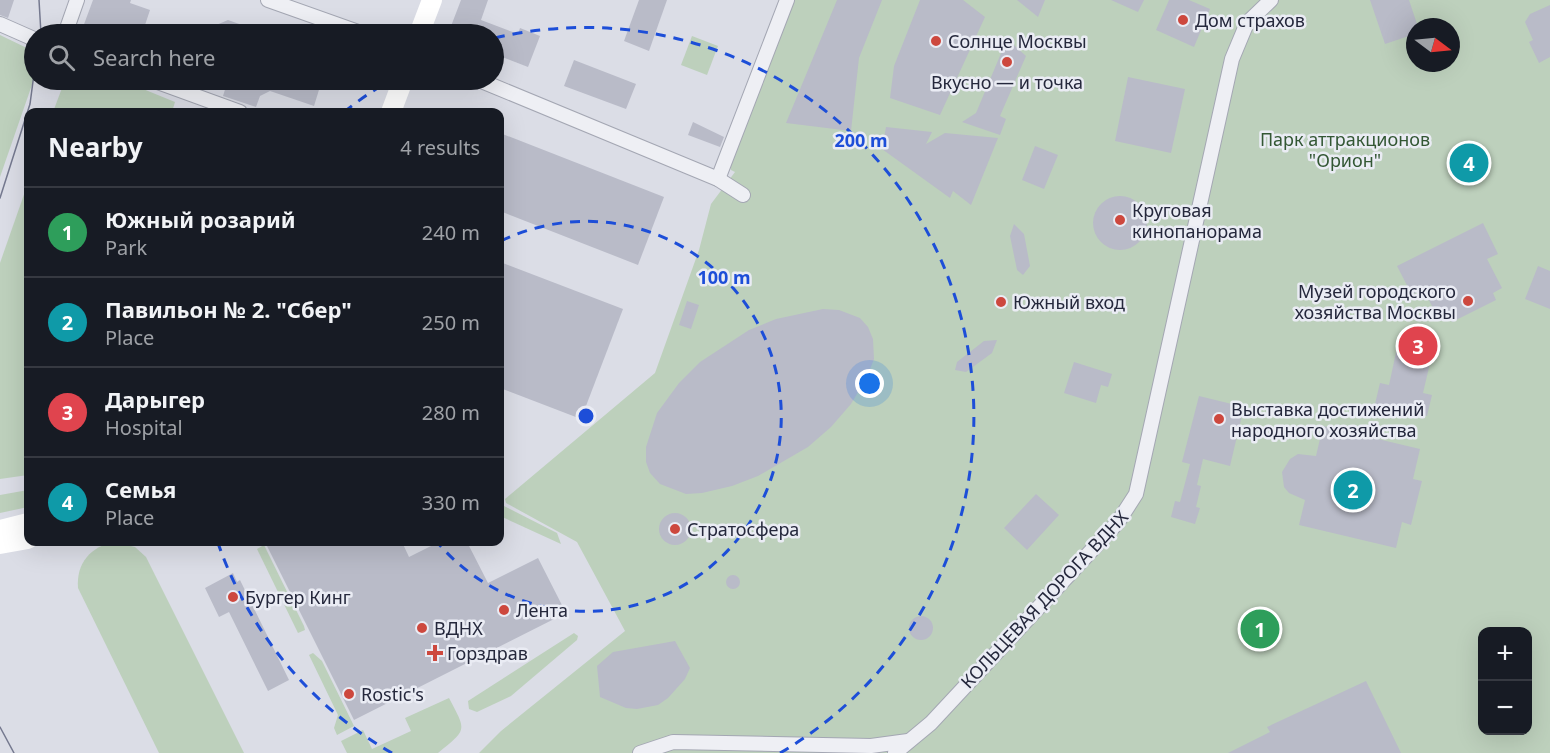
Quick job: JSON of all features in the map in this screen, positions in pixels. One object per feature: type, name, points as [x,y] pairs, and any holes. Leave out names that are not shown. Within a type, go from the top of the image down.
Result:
[{"type":"street","points":[[68,24],[76,0]]},
{"type":"street","points":[[268,0],[336,24]]},
{"type":"street","points":[[423,24],[432,0]]},
{"type":"street","points":[[718,179],[787,0]]},
{"type":"street","name":"КОЛЬЦЕВАЯ ДОРОГА ВДНХ","points":[[895,753],[916,737],[1118,522],[1136,494],[1232,59],[1247,23],[1271,0]]},
{"type":"street","points":[[0,24],[24,35]]},
{"type":"street","points":[[180,90],[229,108]]},
{"type":"street","points":[[392,108],[399,90]]},
{"type":"street","points":[[503,90],[718,179],[743,195]]},
{"type":"street","points":[[0,530],[24,524]]},
{"type":"street","points":[[0,544],[24,540]]},
{"type":"street","points":[[640,753],[674,742],[883,746],[916,737]]},
{"type":"street","points":[[775,745],[788,750],[830,753]]},
{"type":"green space","name":"Выставка достижений народного хозяйства","points":[[794,0],[1550,0],[1550,753],[479,753],[501,731],[625,631],[577,542],[506,503],[505,499],[655,373],[699,250],[711,204],[735,172],[731,170],[729,164]]},
{"type":"green space","points":[[0,35],[24,47],[24,90],[30,90],[0,177]]},
{"type":"green space","points":[[692,36],[718,46],[707,75],[681,65]]},
{"type":"green space","points":[[61,90],[146,90],[175,102],[173,108],[54,108]]},
{"type":"green space","points":[[24,194],[24,476],[0,479],[0,263]]},
{"type":"green space","points":[[24,491],[24,508],[0,513],[0,495]]},
{"type":"green space","points":[[504,506],[557,533],[561,544],[504,518]]},
{"type":"green space","points":[[131,546],[146,557],[244,753],[159,753],[78,588],[82,564],[99,547]]},
{"type":"green space","points":[[264,546],[305,630],[298,633],[257,549]]},
{"type":"green space","points":[[574,633],[578,636],[577,640],[511,696],[477,712],[469,709],[468,701]]},
{"type":"green space","points":[[313,653],[322,661],[354,726],[337,735],[334,728],[338,715],[309,655]]},
{"type":"green space","points":[[449,698],[459,718],[461,729],[459,734],[438,753],[347,753],[341,741],[363,730],[372,749],[411,731],[405,718]]},
{"type":"building","points":[[0,0],[14,0],[8,18],[0,15]]},
{"type":"building","points":[[93,0],[131,0],[130,3],[150,10],[145,24],[84,24]]},
{"type":"building","points":[[461,0],[488,0],[481,20],[492,24],[452,24]]},
{"type":"building","points":[[639,0],[667,0],[649,51],[624,41]]},
{"type":"building","points":[[837,0],[882,0],[859,58],[851,131],[786,123]]},
{"type":"building","points":[[920,0],[963,0],[985,17],[940,115],[890,98],[894,66]]},
{"type":"building","points":[[1017,0],[1045,0],[1038,17]]},
{"type":"building","points":[[1111,0],[1144,0],[1138,12]]},
{"type":"building","name":"Дом страхов","points":[[1169,0],[1189,0],[1210,9],[1194,47],[1156,30]]},
{"type":"building","points":[[1370,0],[1409,0],[1415,18],[1406,18],[1406,37],[1385,44]]},
{"type":"building","points":[[1550,5],[1550,57],[1539,63],[1529,42],[1533,40],[1525,22],[1530,14]]},
{"type":"building","points":[[228,20],[239,24],[219,24]]},
{"type":"building","points":[[520,28],[540,36],[528,67],[504,58],[504,29],[518,34]]},
{"type":"building","points":[[1007,39],[1026,56],[1000,116],[1006,119],[1000,135],[962,122],[976,113]]},
{"type":"building","points":[[574,60],[636,84],[626,109],[564,86]]},
{"type":"building","points":[[1128,77],[1185,89],[1171,153],[1115,141]]},
{"type":"building","points":[[225,90],[319,90],[314,106],[270,91],[260,96],[256,107],[223,96]]},
{"type":"building","points":[[693,122],[724,137],[720,147],[688,135]]},
{"type":"building","points":[[886,127],[932,132],[926,144],[945,133],[998,138],[971,205],[953,191],[950,198],[882,149]]},
{"type":"building","points":[[504,135],[664,197],[638,265],[504,213]]},
{"type":"building","points":[[1035,146],[1058,155],[1044,189],[1022,180]]},
{"type":"building","name":"Круговая кинопанорама","points":[[1115,196],[1125,196],[1135,200],[1143,208],[1147,223],[1143,238],[1135,246],[1125,250],[1115,250],[1105,246],[1097,238],[1093,228],[1093,218],[1097,208],[1105,200]]},
{"type":"building","points":[[1483,223],[1498,254],[1487,259],[1502,288],[1493,293],[1496,300],[1452,322],[1449,316],[1440,321],[1423,289],[1412,295],[1397,266]]},
{"type":"building","points":[[1014,224],[1024,234],[1030,266],[1023,275],[1017,270],[1010,236]]},
{"type":"building","points":[[504,264],[623,309],[581,419],[504,390]]},
{"type":"building","points":[[1538,266],[1550,271],[1550,309],[1525,299]]},
{"type":"building","points":[[687,301],[699,305],[691,329],[679,325]]},
{"type":"building","points":[[823,309],[839,310],[860,318],[868,327],[873,339],[874,359],[867,377],[851,404],[831,427],[808,447],[758,476],[732,486],[686,494],[660,484],[650,473],[646,462],[646,447],[657,413],[679,383],[700,362],[749,330],[776,319]]},
{"type":"building","points":[[1400,334],[1435,342],[1423,393],[1432,395],[1427,416],[1375,404],[1380,383],[1389,385]]},
{"type":"building","points":[[997,340],[992,353],[966,372],[955,370],[957,362],[984,341]]},
{"type":"building","points":[[1074,362],[1112,374],[1108,387],[1101,385],[1096,403],[1064,393]]},
{"type":"building","points":[[1199,396],[1244,407],[1230,466],[1203,459],[1197,485],[1201,486],[1196,507],[1200,508],[1195,524],[1171,517],[1175,501],[1180,502],[1190,464],[1182,462]]},
{"type":"building","points":[[1323,426],[1420,449],[1413,479],[1422,481],[1411,525],[1402,522],[1396,548],[1299,525],[1305,500],[1289,493],[1284,487],[1282,472],[1290,459],[1298,454],[1316,456]]},
{"type":"building","points":[[1036,494],[1059,515],[1027,550],[1004,528]]},
{"type":"building","name":"Стратосфера","points":[[675,513],[686,518],[691,529],[686,540],[675,545],[664,540],[659,529],[664,518]]},
{"type":"building","name":"ВДНХ","points":[[267,546],[404,546],[409,557],[431,546],[469,546],[488,583],[538,558],[566,613],[354,720]]},
{"type":"building","points":[[233,573],[237,582],[240,580],[289,680],[268,691],[229,612],[219,617],[205,588]]},
{"type":"building","points":[[730,575],[736,575],[740,582],[736,589],[730,589],[726,585],[726,579]]},
{"type":"building","points":[[921,616],[926,617],[932,623],[932,633],[926,639],[921,640],[916,639],[910,633],[909,628],[910,623],[916,617]]},
{"type":"building","points":[[675,641],[690,668],[685,679],[668,698],[658,705],[637,709],[626,708],[600,697],[597,666],[613,652]]},
{"type":"building","points":[[1366,681],[1401,753],[1228,753],[1270,732],[1267,727]]},
{"type":"tram line","points":[[39,0],[40,24]]},
{"type":"tram line","points":[[29,108],[32,90]]},
{"type":"tram line","points":[[0,198],[24,123]]},
{"type":"tram line","points":[[0,727],[14,753]]},
{"type":"place","name":"Дом страхов","points":[[1183,20]]},
{"type":"place","name":"Солнце Москвы","points":[[936,41]]},
{"type":"place","name":"Вкусно — и точка","points":[[1007,62]]},
{"type":"place","name":"Семья","points":[[1469,163]]},
{"type":"place","name":"Круговая кинопанорама","points":[[1120,220]]},
{"type":"place","name":"Музей городского хозяйства Москвы","points":[[1468,301]]},
{"type":"place","name":"Южный вход","points":[[1001,302]]},
{"type":"place","name":"Дарыгер","points":[[1418,346]]},
{"type":"place","name":"Выставка достижений народного хозяйства","points":[[1219,419]]},
{"type":"place","name":"Павильон № 2. \"Сбер\"","points":[[1353,490]]},
{"type":"place","name":"Стратосфера","points":[[675,529]]},
{"type":"place","name":"Бургер Кинг","points":[[233,597]]},
{"type":"place","name":"Лента","points":[[504,610]]},
{"type":"place","name":"ВДНХ","points":[[422,628]]},
{"type":"place","name":"Южный розарий","points":[[1260,629]]},
{"type":"place","name":"Горздрав","points":[[435,653]]},
{"type":"place","name":"Rostic's","points":[[349,694]]},
{"type":"park label","name":"Парк аттракционов \"Орион\"","points":[[1345,149]]}]
